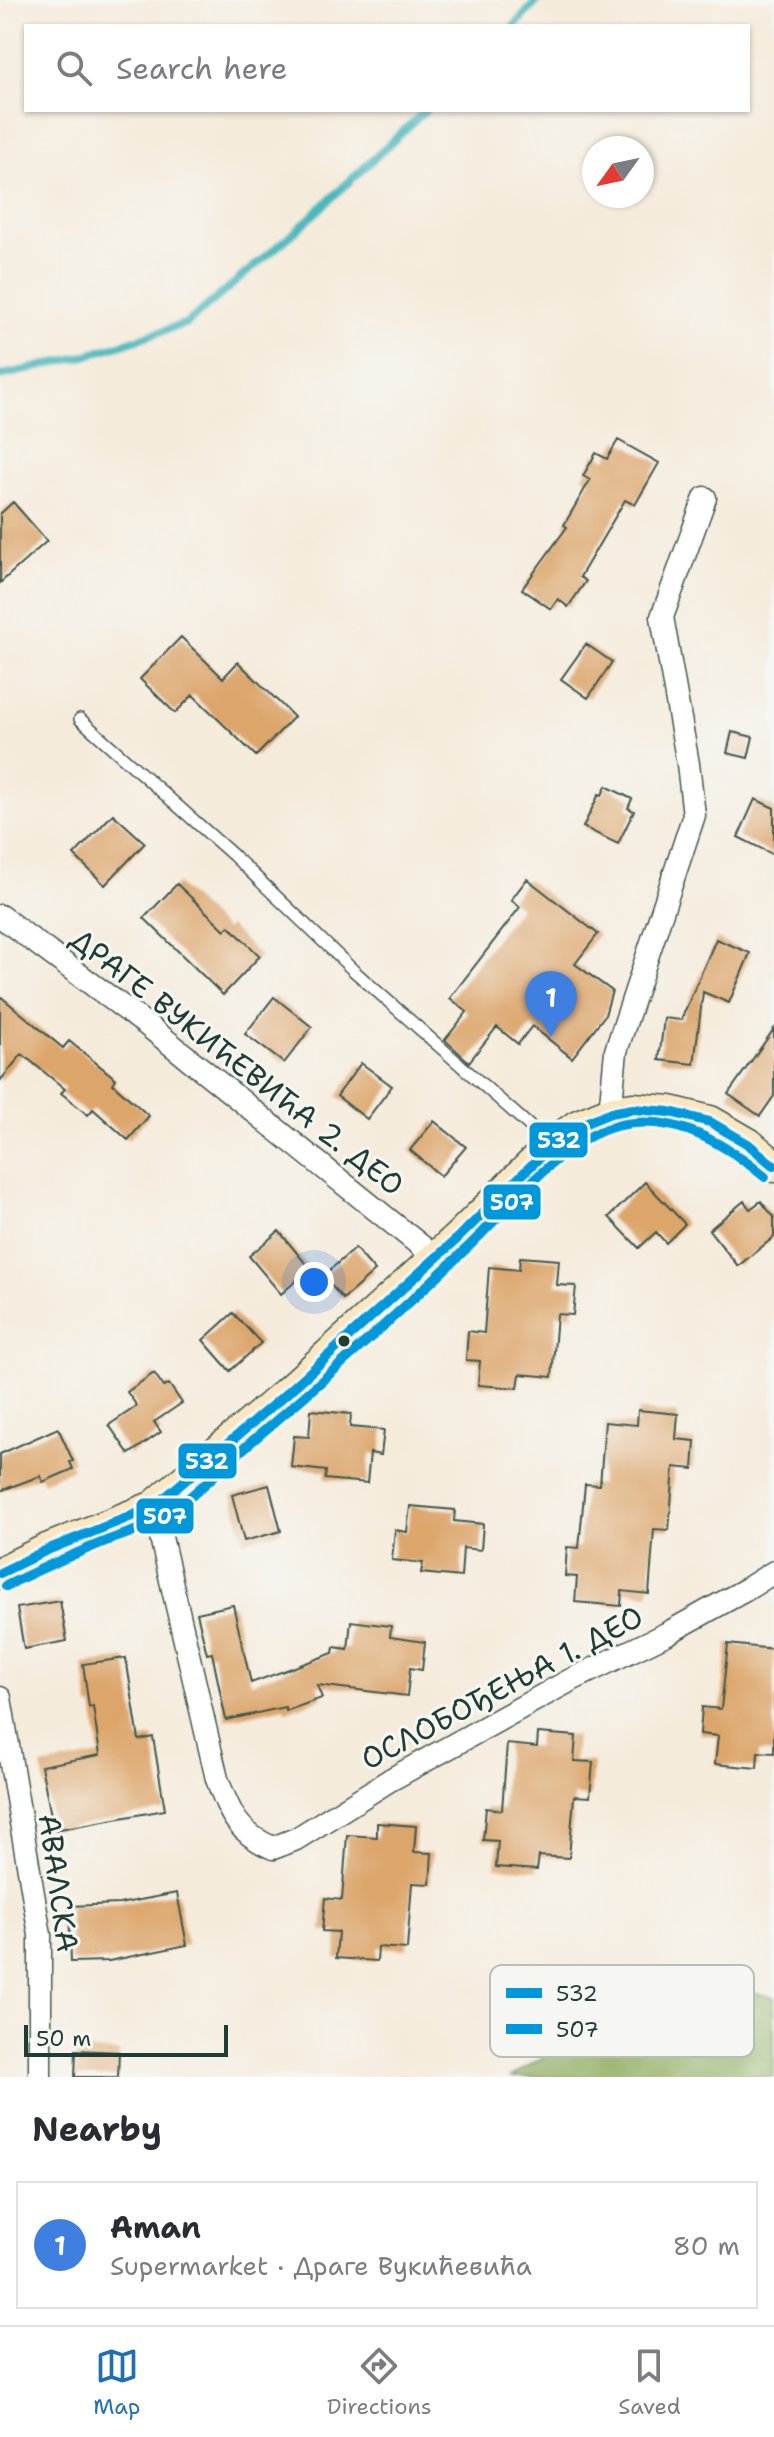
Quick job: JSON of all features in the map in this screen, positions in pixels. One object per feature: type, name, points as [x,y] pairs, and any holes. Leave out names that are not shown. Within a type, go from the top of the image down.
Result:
[{"type":"street","points":[[610,1113],[616,1051],[694,815],[662,617],[705,498]]},
{"type":"street","name":"ДРАГЕ ВУКИЋЕВИЋА 2. ДЕО","points":[[0,916],[147,1025],[436,1258]]},
{"type":"street","points":[[0,1573],[47,1550],[154,1507],[286,1394],[436,1258],[552,1145],[578,1126],[610,1113],[633,1109],[670,1112],[710,1122],[748,1144],[774,1166]]},
{"type":"street","name":"ОСЛОБОЂЕЊА 1. ДЕО","points":[[154,1507],[217,1779],[230,1813],[239,1826],[257,1841],[273,1848],[296,1839],[390,1780],[569,1681],[678,1627],[774,1572]]},
{"type":"street","name":"АВАЛСКА","points":[[0,1698],[40,1935],[40,2077]]},
{"type":"lane","points":[[80,719],[245,865],[354,971],[552,1145]]},
{"type":"green space","points":[[754,1992],[774,1997],[774,2077],[511,2077],[543,2057],[754,2057]]},
{"type":"building","points":[[618,440],[659,463],[635,505],[625,500],[580,577],[586,581],[568,607],[558,599],[551,609],[522,589],[567,527],[564,525],[590,480],[583,476],[596,453],[607,459]]},
{"type":"building","points":[[13,502],[47,541],[0,583],[0,514]]},
{"type":"building","points":[[181,637],[223,678],[238,662],[294,717],[256,756],[193,695],[175,713],[140,679]]},
{"type":"building","points":[[586,644],[612,662],[588,698],[561,679]]},
{"type":"building","points":[[732,732],[753,737],[748,758],[727,753]]},
{"type":"building","points":[[606,786],[632,799],[628,808],[634,811],[618,844],[583,827]]},
{"type":"building","points":[[755,799],[774,808],[774,855],[738,837]]},
{"type":"building","points":[[113,814],[145,843],[105,885],[74,855]]},
{"type":"building","points":[[527,879],[598,934],[575,964],[612,991],[605,1015],[572,1058],[532,1026],[518,1044],[497,1027],[469,1062],[445,1040],[467,1012],[450,998],[520,907],[511,900]]},
{"type":"building","points":[[177,884],[225,930],[229,926],[260,956],[223,995],[144,918]]},
{"type":"building","points":[[716,939],[750,953],[729,1003],[703,992],[694,1064],[659,1060],[664,1018],[681,1020]]},
{"type":"building","points":[[0,996],[63,1048],[69,1041],[116,1079],[113,1084],[149,1116],[128,1140],[93,1109],[88,1115],[61,1093],[65,1089],[22,1054],[0,1081]]},
{"type":"building","points":[[274,997],[312,1027],[284,1063],[245,1034]]},
{"type":"building","points":[[774,1029],[774,1096],[760,1116],[728,1094]]},
{"type":"building","points":[[361,1063],[392,1086],[367,1119],[337,1096]]},
{"type":"building","points":[[434,1121],[466,1147],[441,1176],[410,1150]]},
{"type":"building","points":[[645,1182],[685,1224],[666,1243],[656,1232],[639,1248],[609,1217]]},
{"type":"building","points":[[744,1201],[750,1209],[761,1201],[774,1217],[774,1237],[738,1266],[709,1230]]},
{"type":"building","points":[[279,1231],[310,1269],[281,1294],[249,1256]]},
{"type":"building","points":[[355,1248],[375,1271],[343,1299],[323,1276]]},
{"type":"building","points":[[520,1257],[559,1260],[557,1285],[576,1286],[573,1315],[557,1314],[552,1377],[520,1374],[518,1388],[478,1385],[480,1361],[466,1360],[468,1331],[484,1333],[489,1267],[519,1270]]},
{"type":"building","points":[[233,1313],[261,1343],[230,1371],[203,1340]]},
{"type":"building","points":[[154,1373],[164,1387],[169,1384],[182,1403],[154,1422],[161,1432],[129,1454],[109,1425],[137,1406],[127,1392]]},
{"type":"building","points":[[311,1410],[351,1414],[350,1427],[384,1430],[381,1455],[370,1453],[367,1483],[325,1479],[326,1471],[291,1467],[294,1436],[309,1437]]},
{"type":"building","points":[[638,1410],[678,1414],[676,1439],[695,1441],[693,1469],[674,1467],[669,1530],[654,1529],[649,1594],[622,1591],[621,1606],[575,1602],[577,1577],[565,1576],[567,1547],[579,1548],[585,1484],[600,1485],[605,1422],[637,1425]]},
{"type":"building","points":[[58,1428],[73,1461],[70,1462],[73,1469],[43,1482],[40,1476],[0,1491],[0,1454]]},
{"type":"building","points":[[269,1485],[281,1531],[244,1541],[232,1495]]},
{"type":"building","points":[[410,1506],[455,1510],[454,1521],[483,1524],[481,1550],[463,1548],[461,1577],[421,1573],[423,1563],[392,1560],[395,1530],[407,1532]]},
{"type":"building","points":[[60,1601],[67,1641],[24,1649],[17,1608]]},
{"type":"building","points":[[233,1605],[251,1683],[333,1653],[334,1647],[348,1649],[351,1621],[391,1626],[390,1637],[425,1642],[422,1670],[410,1668],[407,1696],[317,1685],[322,1698],[286,1711],[285,1707],[226,1720],[212,1653],[207,1654],[197,1613]]},
{"type":"building","points":[[728,1644],[774,1649],[774,1753],[758,1752],[757,1768],[715,1764],[718,1736],[700,1734],[702,1707],[721,1709]]},
{"type":"building","points":[[126,1658],[139,1740],[153,1737],[165,1810],[54,1830],[41,1766],[100,1755],[83,1664]]},
{"type":"building","points":[[538,1733],[576,1736],[574,1761],[593,1762],[590,1797],[574,1796],[569,1858],[539,1856],[537,1870],[496,1867],[498,1841],[483,1840],[486,1808],[502,1810],[507,1744],[537,1747]]},
{"type":"building","points":[[377,1823],[416,1826],[414,1852],[432,1853],[430,1884],[412,1883],[407,1949],[378,1947],[377,1961],[336,1958],[338,1932],[322,1931],[325,1898],[342,1900],[347,1835],[377,1837]]},
{"type":"building","points":[[177,1893],[187,1945],[109,1961],[71,1962],[69,1906],[119,1904]]},
{"type":"building","points":[[76,2050],[119,2052],[118,2077],[75,2077]]},
{"type":"waterway","points":[[516,24],[538,0]]},
{"type":"waterway","points":[[0,376],[85,356],[187,323],[297,230],[424,112]]},
{"type":"transit line","name":"532","points":[[0,1573],[47,1550],[154,1507],[286,1394],[458,1238],[552,1145],[578,1126],[610,1113],[633,1109],[670,1112],[710,1122],[748,1144],[774,1166]]},
{"type":"transit line","name":"507","points":[[6,1586],[149,1525],[173,1510],[387,1323],[555,1161],[595,1134],[616,1126],[637,1123],[677,1127],[696,1133],[732,1152],[765,1177]]},
{"type":"place","name":"Aman","points":[[551,1037]]}]
